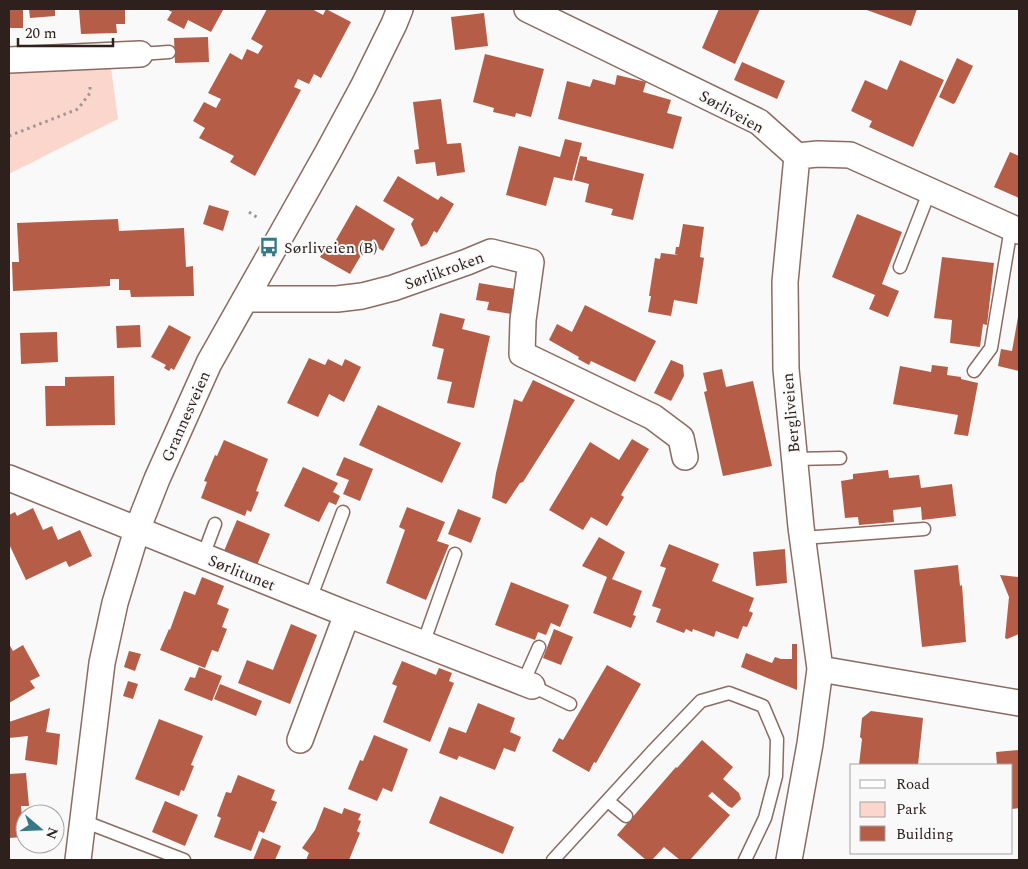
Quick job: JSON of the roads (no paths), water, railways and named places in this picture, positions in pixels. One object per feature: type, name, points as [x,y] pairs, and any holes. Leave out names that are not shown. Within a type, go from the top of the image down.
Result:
[{"type":"street","name":"Grannesveien","points":[[78,860],[102,663],[115,602],[137,530],[194,393],[209,363],[363,87],[400,9]]},
{"type":"street","name":"Sørliveien","points":[[527,9],[759,122],[797,156]]},
{"type":"street","points":[[9,60],[140,54]]},
{"type":"street","points":[[797,156],[818,154],[850,155],[1015,230]]},
{"type":"street","name":"Bergliveien","points":[[789,860],[810,744],[820,669],[794,459],[786,369],[785,282],[797,156]]},
{"type":"street","name":"Sørlikroken","points":[[245,300],[337,299],[362,296],[402,285],[491,252],[531,262],[523,320],[522,354],[652,417],[681,438],[685,457]]},
{"type":"street","name":"Sørlitunet","points":[[9,478],[527,684]]},
{"type":"street","points":[[300,740],[347,614]]},
{"type":"street","points":[[820,669],[1019,702]]},
{"type":"lane","points":[[140,54],[168,52]]},
{"type":"lane","points":[[900,267],[930,190]]},
{"type":"lane","points":[[974,371],[991,348],[990,334],[1015,230]]},
{"type":"lane","points":[[794,459],[840,458]]},
{"type":"lane","points":[[310,599],[343,512]]},
{"type":"lane","points":[[203,556],[215,524]]},
{"type":"lane","points":[[803,538],[924,529]]},
{"type":"lane","points":[[423,644],[455,554]]},
{"type":"lane","points":[[539,647],[527,684],[570,704]]},
{"type":"lane","points":[[554,860],[701,700],[729,693],[763,706],[777,739],[776,776],[765,818],[745,860]]},
{"type":"lane","points":[[608,801],[626,816]]},
{"type":"lane","points":[[83,821],[184,860]]},
{"type":"place","name":"Sørliveien (B)","points":[[269,247]]}]
